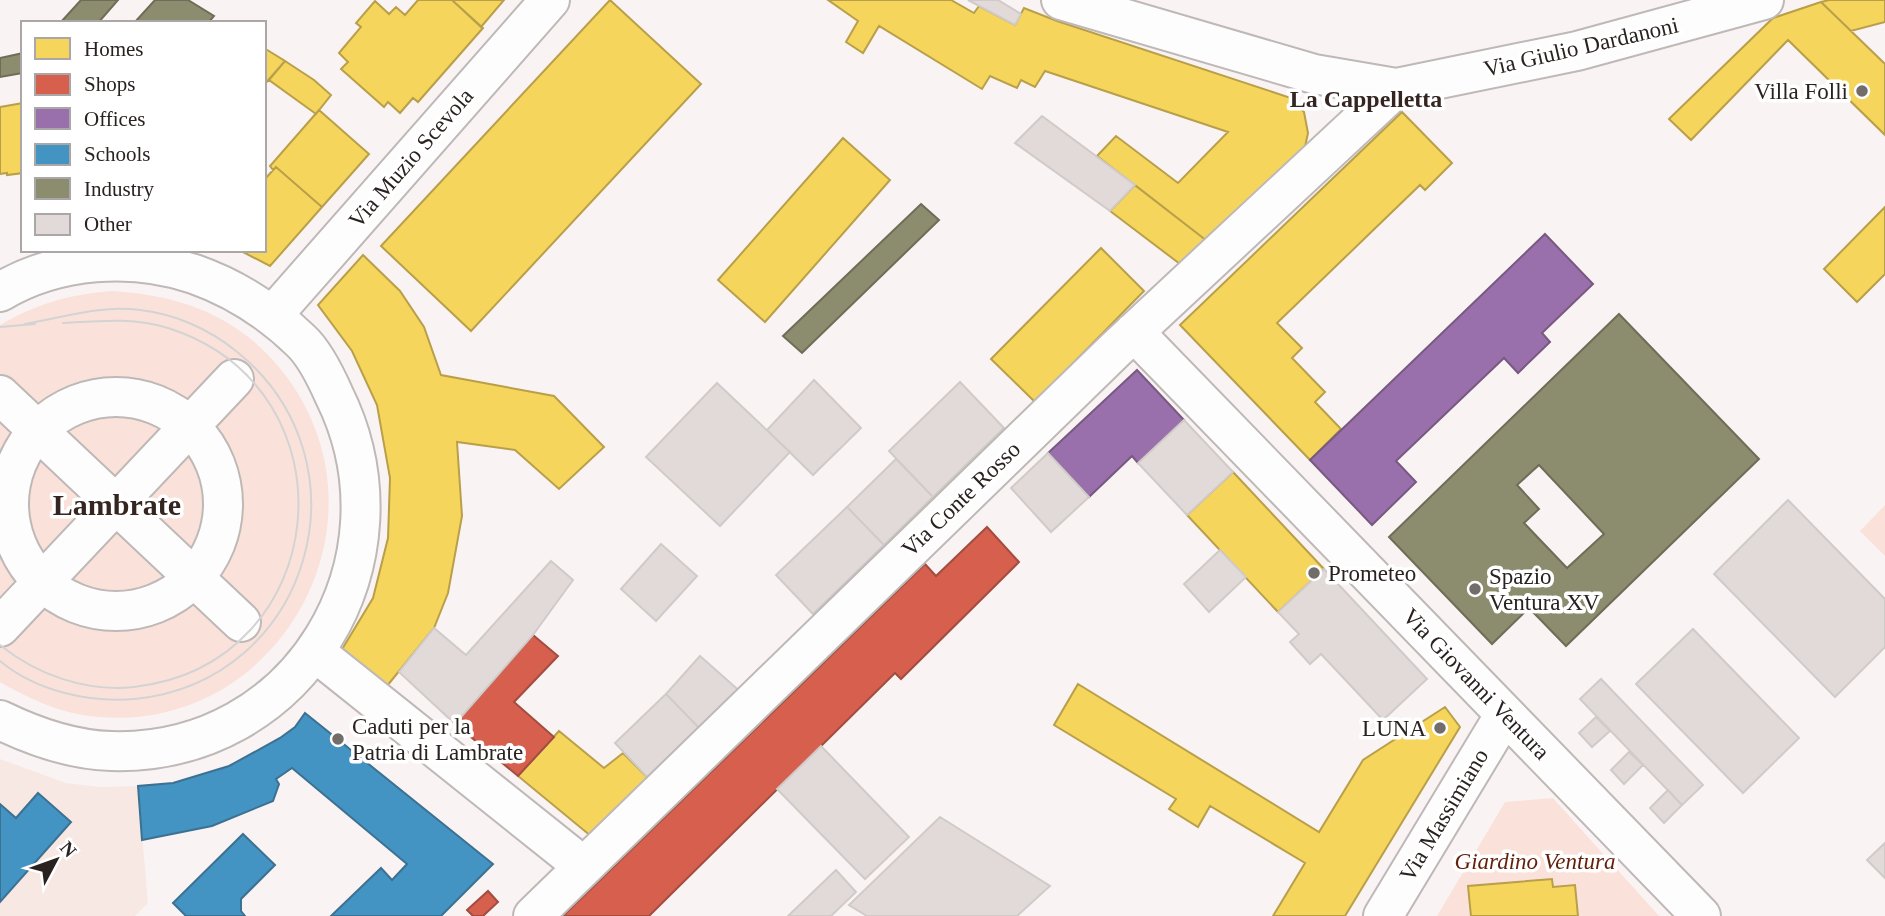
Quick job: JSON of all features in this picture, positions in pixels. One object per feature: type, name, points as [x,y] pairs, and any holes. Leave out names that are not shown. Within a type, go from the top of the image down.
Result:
[{"type":"street","name":"Via Muzio Scevola","points":[[272,316],[550,0]]},
{"type":"street","points":[[1061,0],[1314,74],[1396,88]]},
{"type":"street","name":"Via Giulio Dardanoni","points":[[1396,88],[1577,51],[1764,0]]},
{"type":"street","name":"Via Conte Rosso","points":[[533,916],[1134,332],[1396,88]]},
{"type":"street","points":[[0,292],[40,274],[74,265],[109,261],[144,262],[179,269],[212,280],[243,296],[302,342],[326,379],[346,418],[358,460],[363,504],[359,547],[349,589],[330,629],[315,652],[282,687],[233,723],[194,739],[153,749],[111,751],[69,746],[29,734],[0,720]]},
{"type":"street","name":"Via Giovanni Ventura","points":[[1134,332],[1701,916]]},
{"type":"street","points":[[0,627],[234,379]]},
{"type":"street","points":[[0,395],[241,622]]},
{"type":"street","points":[[113,397],[149,402],[170,412],[189,426],[212,455],[220,477],[223,501],[219,537],[209,559],[194,578],[166,599],[143,608],[119,611],[95,609],[72,602],[43,582],[27,564],[16,542],[9,507],[11,483],[18,460],[38,431],[56,415],[78,404],[113,397]]},
{"type":"street","points":[[315,652],[583,866]]},
{"type":"street","name":"Via Massimiano","points":[[1383,916],[1505,714]]},
{"type":"shaded area","points":[[0,759],[66,783],[100,787],[138,786],[148,903],[135,916],[0,916]]},
{"type":"green space","points":[[112,291],[162,297],[207,312],[247,336],[266,353],[283,372],[316,431],[328,492],[323,553],[300,609],[264,657],[215,693],[156,714],[89,716],[43,703],[0,682],[0,325],[54,301]]},
{"type":"green space","points":[[1885,505],[1885,556],[1860,531]]},
{"type":"green space","name":"Giardino Ventura","points":[[1553,798],[1659,916],[1437,916],[1505,802]]},
{"type":"building: Homes","points":[[418,0],[452,0],[483,28],[418,102],[413,98],[400,113],[388,102],[384,107],[341,69],[348,62],[339,53],[361,27],[356,23],[375,1],[389,14],[396,7],[405,15]]},
{"type":"building: Homes","points":[[452,0],[504,0],[481,27]]},
{"type":"building: Homes","points":[[610,0],[701,84],[471,331],[381,246]]},
{"type":"building: Homes","points":[[828,0],[951,0],[974,13],[979,6],[1015,25],[1024,8],[1291,98],[1304,112],[1308,133],[1305,147],[1207,241],[1097,156],[1116,136],[1178,183],[1228,132],[1045,71],[1035,87],[1021,80],[1017,88],[990,76],[982,89],[879,26],[863,53],[846,42],[858,21]]},
{"type":"building: Homes","points":[[1885,0],[1885,22],[1851,31],[1821,2]]},
{"type":"building: Homes","name":"Villa Folli","points":[[1821,2],[1885,64],[1885,135],[1788,40],[1691,140],[1669,119],[1773,18]]},
{"type":"building: Homes","points":[[266,49],[285,61],[266,83]]},
{"type":"building: Homes","points":[[285,61],[331,95],[316,114],[269,80]]},
{"type":"building: Homes","points":[[21,103],[21,173],[0,174],[0,107]]},
{"type":"building: Homes","points":[[319,110],[369,154],[322,207],[276,167],[273,170],[270,166]]},
{"type":"building: Homes","points":[[1402,112],[1452,163],[1425,190],[1420,185],[1277,323],[1302,348],[1292,358],[1325,392],[1315,402],[1341,429],[1310,460],[1180,325]]},
{"type":"building: Homes","points":[[843,138],[890,180],[765,322],[718,280]]},
{"type":"building: Homes","points":[[276,167],[322,207],[270,266],[243,252],[266,252],[266,178]]},
{"type":"building: Homes","points":[[1135,185],[1207,241],[1180,264],[1110,211]]},
{"type":"building: Homes","points":[[1885,207],[1885,274],[1857,302],[1824,269]]},
{"type":"building: Homes","points":[[1101,248],[1144,291],[1035,402],[991,359]]},
{"type":"building: Homes","points":[[363,255],[400,291],[424,327],[441,375],[554,396],[604,447],[559,489],[515,450],[457,442],[462,516],[448,593],[434,628],[387,686],[341,651],[373,598],[388,538],[390,478],[377,405],[352,351],[318,305]]},
{"type":"building: Homes","points":[[1233,472],[1324,569],[1278,612],[1187,515]]},
{"type":"building: Homes","points":[[1078,684],[1319,832],[1363,760],[1445,707],[1460,727],[1345,916],[1273,916],[1305,863],[1210,806],[1198,827],[1169,809],[1176,799],[1054,725]]},
{"type":"building: Homes","points":[[559,731],[604,768],[623,753],[651,781],[592,837],[518,776]]},
{"type":"building: Homes","points":[[1552,879],[1553,887],[1575,885],[1578,916],[1471,916],[1468,886]]},
{"type":"building: Shops","points":[[987,527],[1019,562],[901,679],[895,673],[649,916],[563,916],[925,564],[936,576]]},
{"type":"building: Shops","points":[[533,635],[558,656],[514,702],[554,737],[518,776],[455,724]]},
{"type":"building: Shops","points":[[488,891],[498,902],[483,916],[473,916],[467,910]]},
{"type":"building: Offices","points":[[1545,234],[1593,284],[1542,333],[1550,342],[1518,373],[1504,358],[1396,461],[1416,482],[1372,525],[1310,460]]},
{"type":"building: Offices","points":[[1137,370],[1184,420],[1138,463],[1132,456],[1089,497],[1048,453]]},
{"type":"building: Schools","points":[[305,713],[493,864],[441,916],[331,916],[381,868],[392,880],[407,864],[292,768],[276,779],[279,784],[273,801],[212,826],[142,840],[138,786],[173,783],[229,766],[280,738],[295,727]]},
{"type":"building: Schools","points":[[38,793],[71,822],[0,902],[0,804],[16,818]]},
{"type":"building: Schools","points":[[243,834],[275,865],[241,899],[241,911],[245,916],[186,916],[173,903]]},
{"type":"building: Industry","points":[[81,0],[118,0],[100,21],[62,21]]},
{"type":"building: Industry","points":[[155,0],[188,0],[214,16],[210,21],[136,21]]},
{"type":"building: Industry","points":[[21,53],[21,73],[0,77],[0,58]]},
{"type":"building: Industry","points":[[921,204],[939,220],[802,353],[783,336]]},
{"type":"building: Industry","points":[[1619,314],[1759,459],[1566,646],[1529,608],[1492,644],[1389,537]],"holes":[[[1539,465],[1604,534],[1567,568],[1524,523],[1539,509],[1517,485]]]},
{"type":"building: Other","points":[[968,0],[998,0],[1021,14],[1015,25]]},
{"type":"building: Other","points":[[1042,116],[1135,185],[1110,211],[1015,143]]},
{"type":"building: Other","points":[[814,380],[861,428],[813,475],[767,430]]},
{"type":"building: Other","points":[[960,382],[1004,428],[933,497],[889,451]]},
{"type":"building: Other","points":[[717,383],[790,452],[720,526],[646,457]]},
{"type":"building: Other","points":[[1184,420],[1233,472],[1187,515],[1138,463]]},
{"type":"building: Other","points":[[1048,453],[1089,497],[1051,532],[1011,488]]},
{"type":"building: Other","points":[[896,459],[933,497],[884,545],[847,507]]},
{"type":"building: Other","points":[[1788,500],[1885,599],[1885,647],[1835,697],[1714,574]]},
{"type":"building: Other","points":[[847,507],[884,545],[813,614],[776,575]]},
{"type":"building: Other","points":[[661,544],[697,576],[656,621],[621,589]]},
{"type":"building: Other","points":[[1220,550],[1246,577],[1209,612],[1184,584]]},
{"type":"building: Other","points":[[551,561],[573,580],[533,635],[455,724],[399,672],[434,628],[466,655]]},
{"type":"building: Other","points":[[1324,569],[1427,679],[1383,720],[1321,654],[1310,664],[1290,642],[1299,634],[1278,612]]},
{"type":"building: Other","points":[[1693,629],[1799,738],[1743,793],[1636,684]]},
{"type":"building: Other","points":[[700,656],[743,694],[704,733],[666,694]]},
{"type":"building: Other","points":[[1601,679],[1703,785],[1682,805],[1580,699]]},
{"type":"building: Other","points":[[666,694],[704,733],[651,781],[615,743]]},
{"type":"building: Other","points":[[1596,717],[1610,731],[1592,747],[1579,733]]},
{"type":"building: Other","points":[[821,746],[909,837],[865,879],[777,789]]},
{"type":"building: Other","points":[[1629,752],[1643,765],[1624,784],[1611,770]]},
{"type":"building: Other","points":[[1668,790],[1682,805],[1664,823],[1650,808]]},
{"type":"building: Other","points":[[940,817],[1050,886],[1017,916],[867,916],[849,905]]},
{"type":"building: Other","points":[[1885,843],[1885,878],[1867,860]]},
{"type":"building: Other","points":[[836,870],[856,892],[831,916],[788,916]]},
{"type":"tram line","points":[[0,661],[30,680],[82,697],[135,699],[196,683],[244,652],[281,610],[303,560],[311,505],[303,449],[278,397],[236,351],[215,336],[166,315],[125,309],[82,312],[25,324]]},
{"type":"tram line","points":[[0,645],[14,656],[46,673],[98,687],[134,687],[201,667],[251,630],[283,579],[298,522],[294,462],[271,407],[230,360],[168,328],[142,322],[63,323]]},
{"type":"tram line","points":[[0,327],[35,324]]},
{"type":"place","name":"Villa Folli","points":[[1862,91]]},
{"type":"place","name":"Prometeo","points":[[1314,573]]},
{"type":"place","name":"Spazio Ventura XV","points":[[1475,589]]},
{"type":"place","name":"LUNA","points":[[1440,728]]},
{"type":"place","name":"Caduti per la Patria di Lambrate","points":[[338,739]]},
{"type":"district","name":"La Cappelletta","points":[[1366,99]]},
{"type":"district","name":"Lambrate","points":[[117,504]]}]
